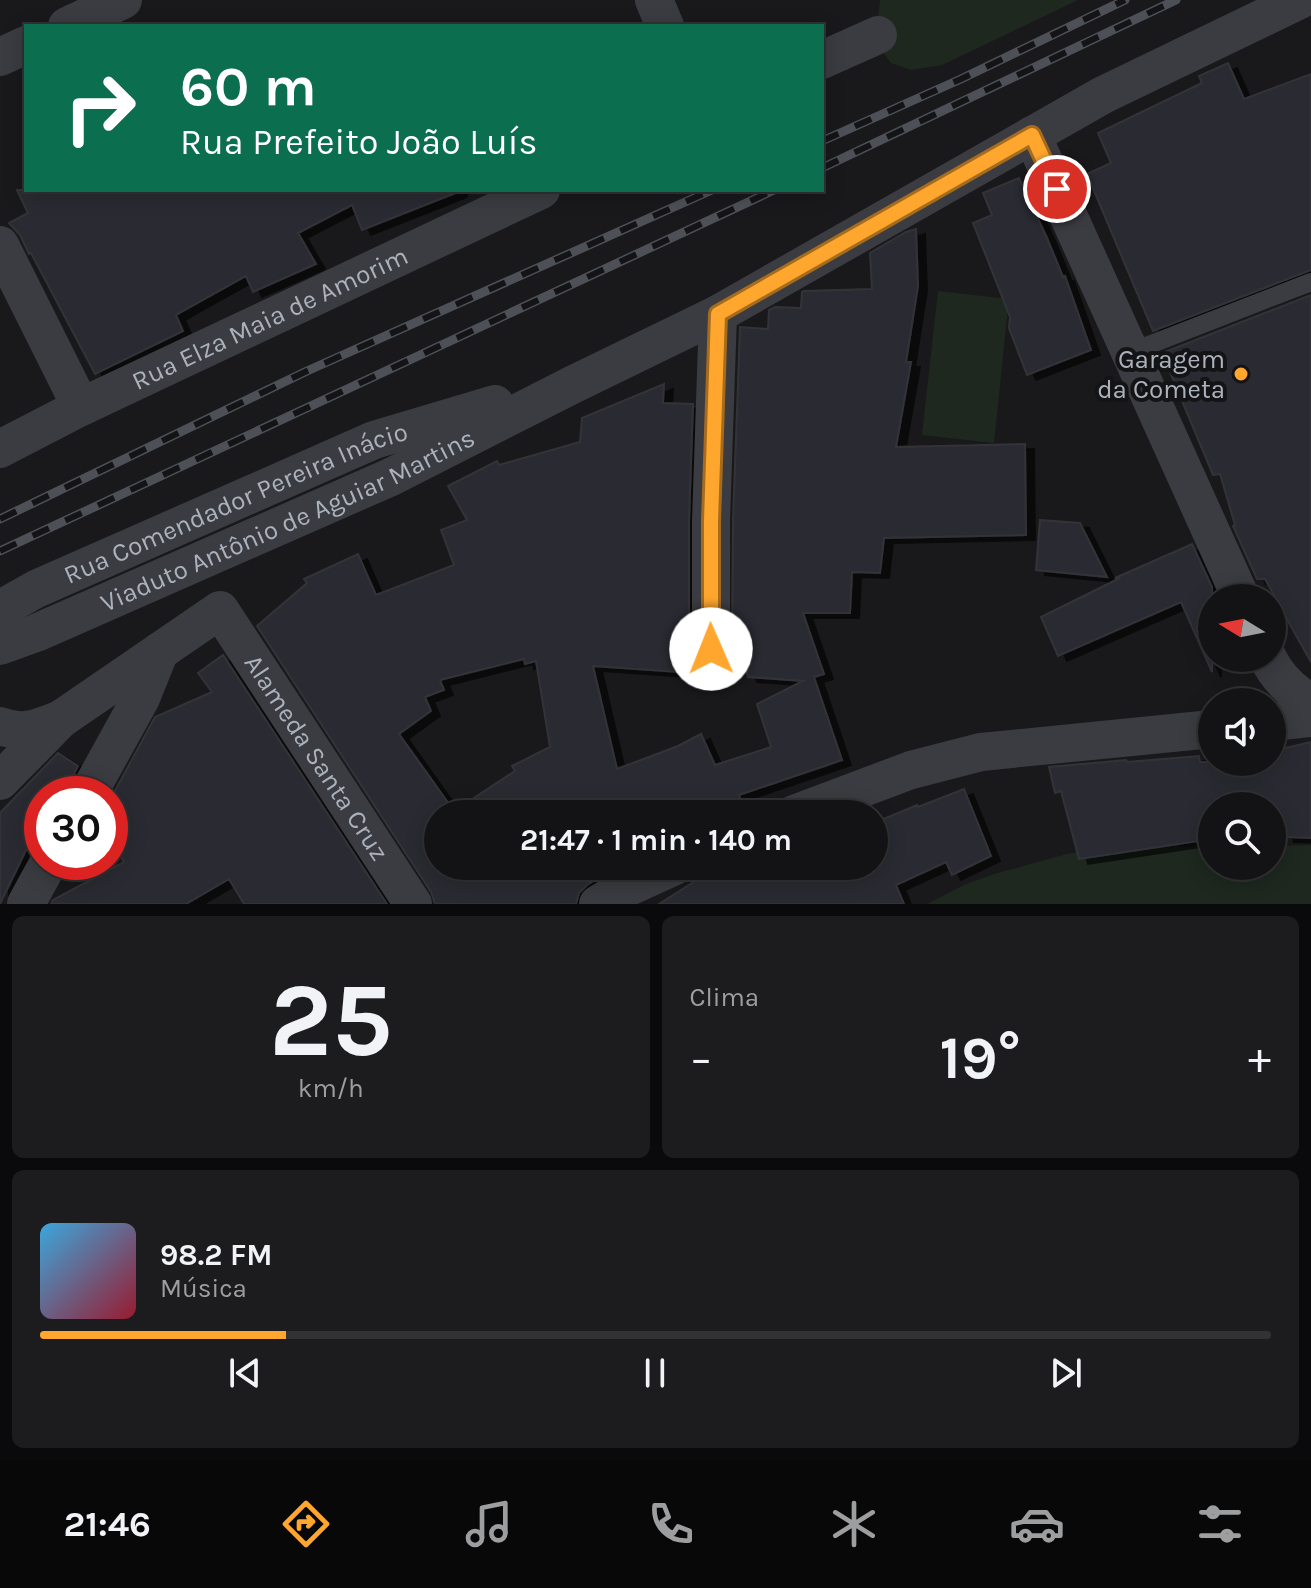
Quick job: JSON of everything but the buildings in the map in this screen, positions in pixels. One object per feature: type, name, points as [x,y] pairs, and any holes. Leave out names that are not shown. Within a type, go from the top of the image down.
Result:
[{"type":"street","points":[[71,24],[123,0]]},
{"type":"street","points":[[654,0],[664,24]]},
{"type":"street","points":[[572,385],[718,314],[1103,95],[1300,0]]},
{"type":"street","points":[[824,59],[878,35]]},
{"type":"street","points":[[0,57],[24,46]]},
{"type":"street","points":[[1032,135],[1235,584]]},
{"type":"street","name":"Rua Elza Maia de Amorim","points":[[0,449],[81,407],[537,192]]},
{"type":"street","points":[[0,245],[81,407]]},
{"type":"street","points":[[711,649],[711,521],[718,314]]},
{"type":"street","name":"Viaduto Antônio de Aguiar Martins","points":[[0,646],[391,477],[572,385]]},
{"type":"street","name":"Rua Comendador Pereira Inácio","points":[[0,611],[36,589],[374,440],[523,396],[572,385]]},
{"type":"street","name":"Alameda Santa Cruz","points":[[160,651],[220,610],[413,904]]},
{"type":"street","points":[[0,781],[61,719],[160,651]]},
{"type":"street","points":[[98,776],[141,698],[160,651]]},
{"type":"street","points":[[1277,672],[1291,689],[1311,703]]},
{"type":"street","points":[[1286,721],[1311,718]]},
{"type":"street","points":[[0,726],[18,731],[37,729],[61,719]]},
{"type":"street","points":[[831,800],[911,770],[981,752],[1198,730]]},
{"type":"street","points":[[598,904],[644,880]]},
{"type":"lane","points":[[1131,352],[1311,282]]},
{"type":"green space","points":[[880,0],[1078,0],[942,65],[911,70],[891,63],[882,51],[877,30]]},
{"type":"green space","points":[[938,291],[1009,299],[994,443],[922,435]]},
{"type":"green space","points":[[1311,845],[1311,904],[927,904],[994,874],[1067,854],[1110,847],[1198,846],[1198,880],[1286,880],[1286,846]]},
{"type":"railway","points":[[824,140],[961,79],[1125,0]]},
{"type":"railway","points":[[824,167],[1176,0]]},
{"type":"railway","points":[[0,519],[307,371],[708,192]]},
{"type":"railway","points":[[0,551],[770,192]]},
{"type":"place","name":"Garagem da Cometa","points":[[1241,374]]},
{"type":"route","points":[[711,649],[711,521],[718,314],[1032,135],[1057,189]]}]
